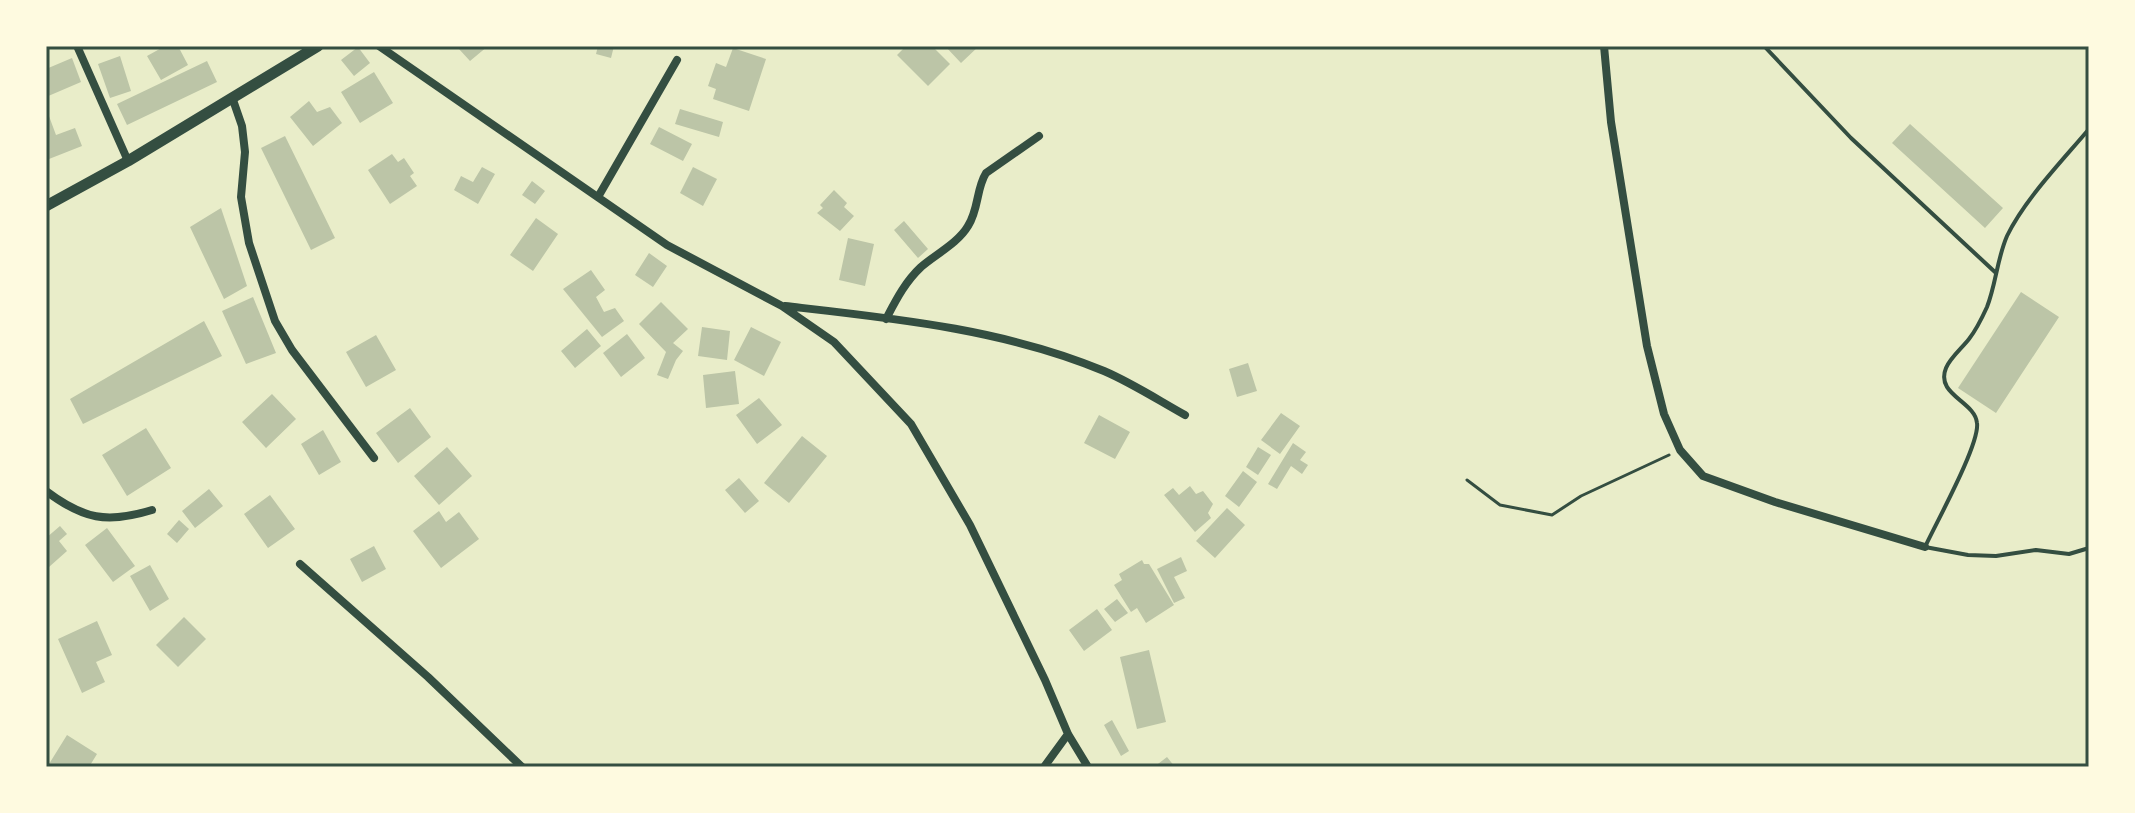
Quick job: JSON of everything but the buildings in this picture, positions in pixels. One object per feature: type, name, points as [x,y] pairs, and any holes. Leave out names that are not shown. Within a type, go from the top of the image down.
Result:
[{"type":"main road","points":[[46,206],[128,161],[318,46]]},
{"type":"street","points":[[77,46],[128,161]]},
{"type":"street","points":[[379,46],[667,245],[782,306],[834,342],[911,424],[970,525],[1068,734],[1088,767]]},
{"type":"street","points":[[1604,46],[1611,122],[1647,346],[1664,414],[1680,450],[1703,476],[1775,502],[1925,547]]},
{"type":"street","points":[[598,197],[677,60]]},
{"type":"street","points":[[232,97],[242,126],[245,152],[241,197],[249,243],[275,321],[292,350],[374,458]]},
{"type":"street","points":[[886,319],[902,289],[919,269],[968,226],[975,213],[981,180],[986,173],[1039,136]]},
{"type":"street","points":[[782,306],[1012,340],[1104,371],[1185,415]]},
{"type":"street","points":[[46,491],[69,508],[100,518],[128,518],[152,510]]},
{"type":"street","points":[[300,564],[428,677],[522,767]]},
{"type":"street","points":[[1044,767],[1068,734]]},
{"type":"lane","points":[[1764,46],[1851,138],[1996,273]]},
{"type":"lane","points":[[2089,129],[2009,233],[1983,315],[1972,335],[1946,367],[1944,379],[1952,394],[1975,415],[1978,424],[1972,447],[1925,547],[1968,555],[1996,556],[2036,550],[2069,554],[2089,548]]},
{"type":"path","points":[[1467,480],[1500,505],[1552,515],[1581,496],[1680,450]]}]
